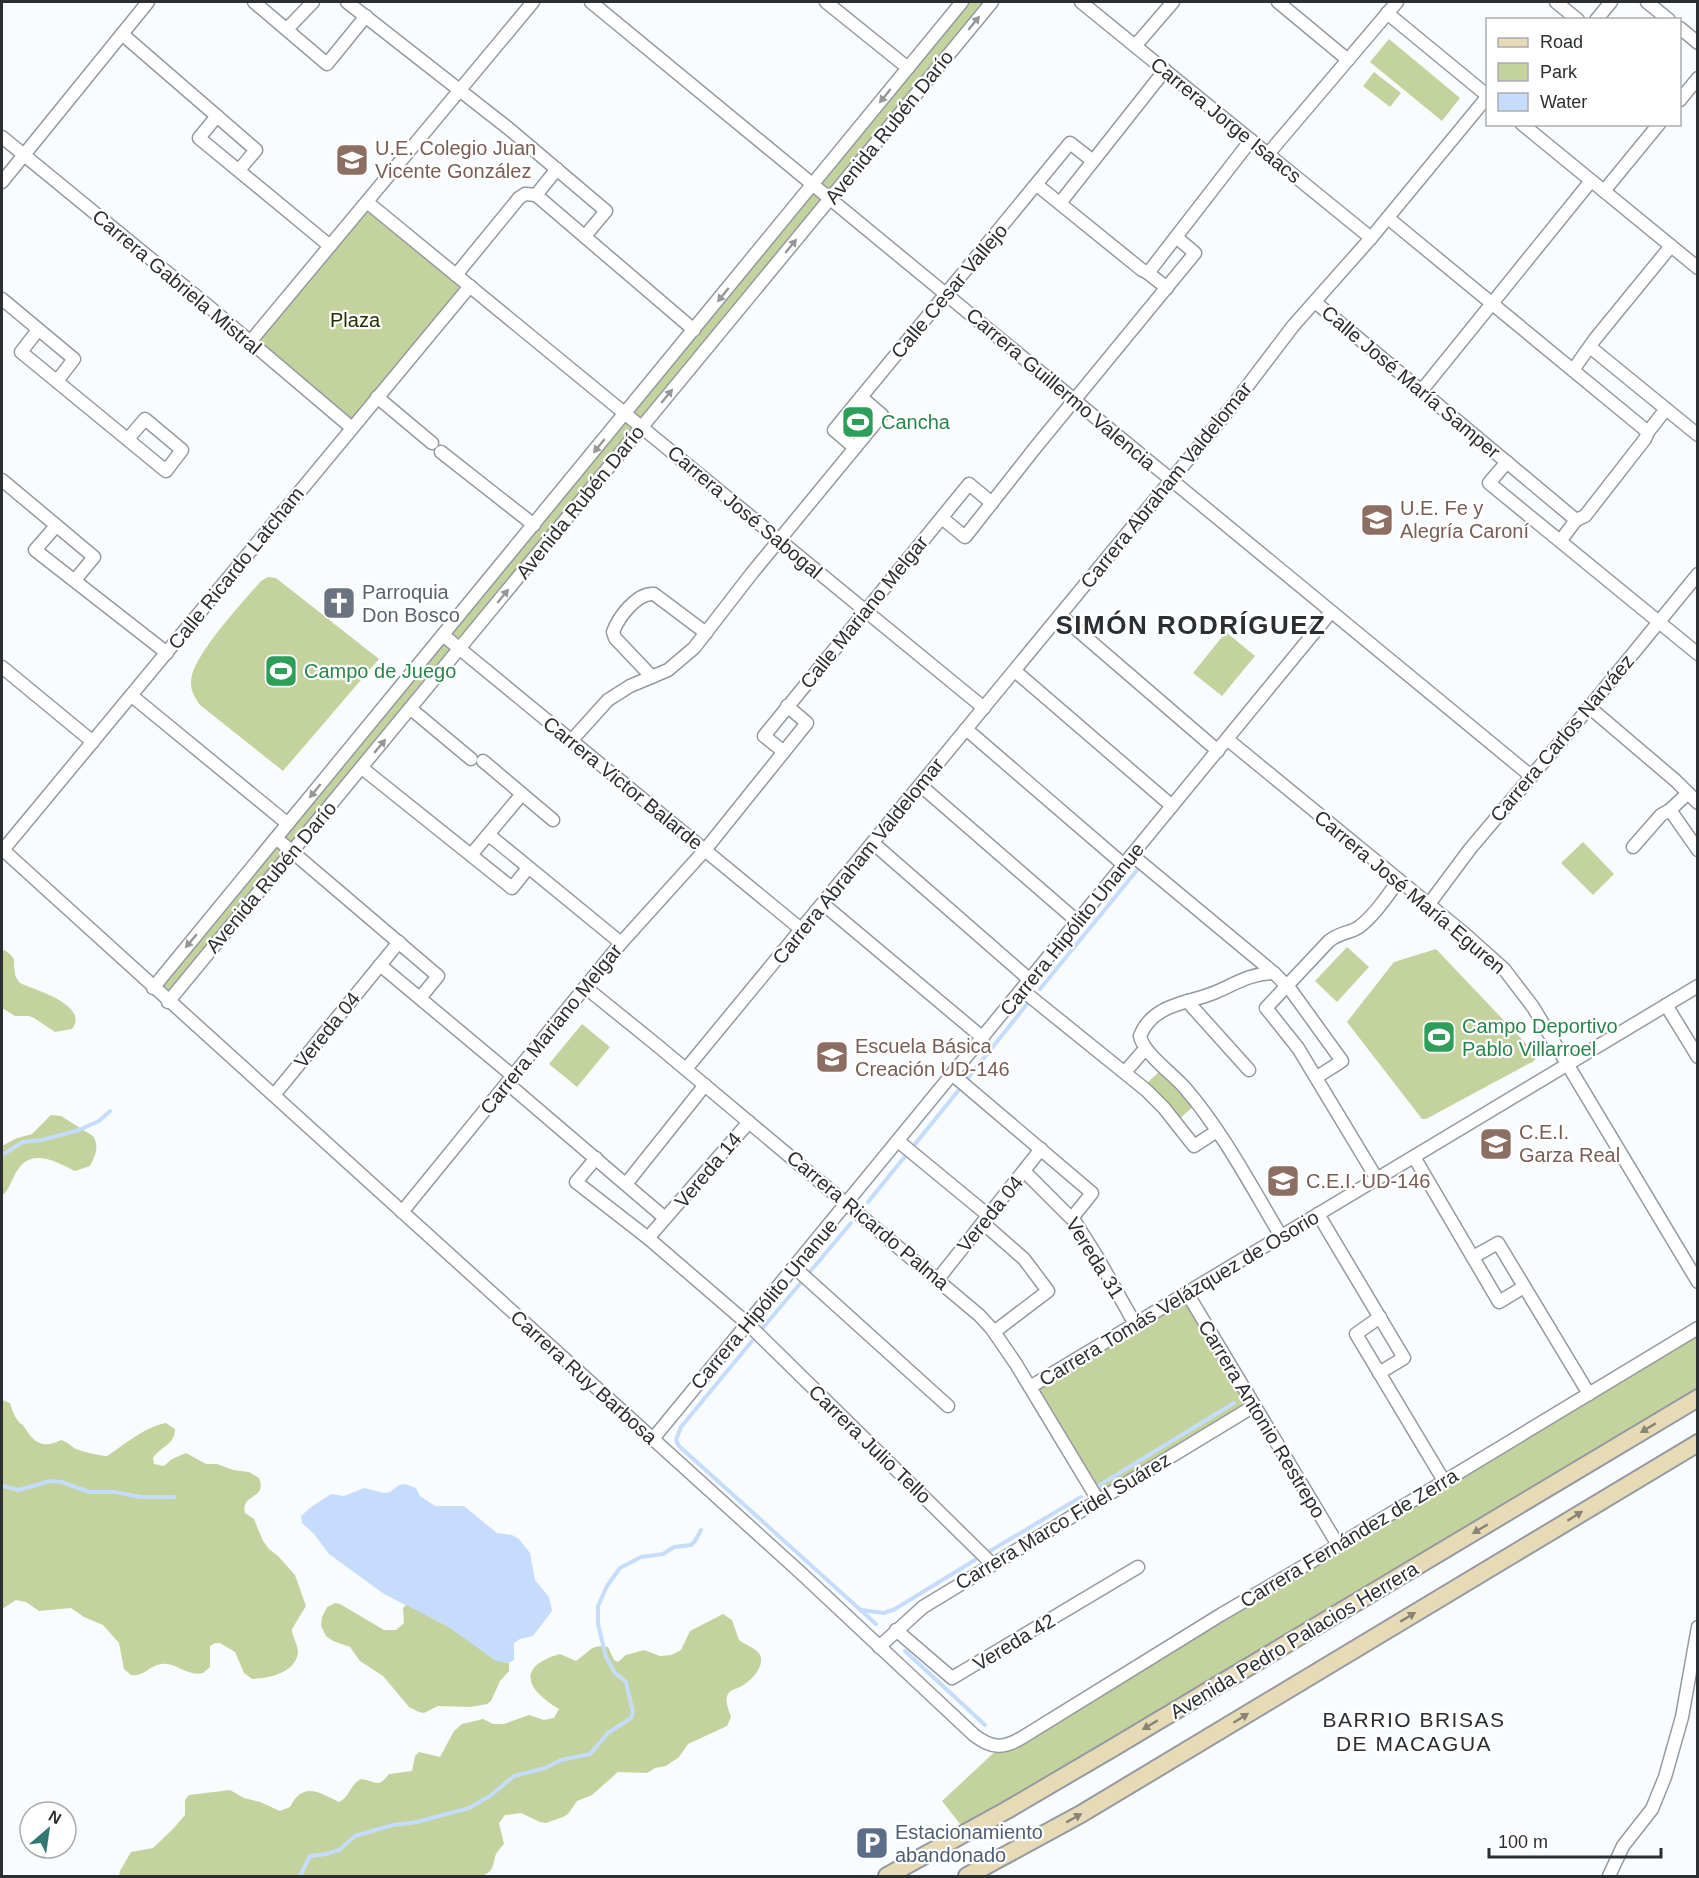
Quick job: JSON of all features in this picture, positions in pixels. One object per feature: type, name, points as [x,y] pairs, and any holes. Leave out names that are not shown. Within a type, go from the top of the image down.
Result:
[{"type":"main road","name":"Avenida Pedro Palacios Herrera","points":[[887,1876],[1007,1810],[1698,1398]]},
{"type":"main road","name":"Avenida Pedro Palacios Herrera","points":[[967,1876],[1081,1814],[1698,1443]]},
{"type":"street","points":[[2,182],[148,2]]},
{"type":"street","points":[[254,2],[327,64],[366,16]]},
{"type":"street","points":[[286,29],[313,2]]},
{"type":"street","points":[[347,2],[460,90],[606,211],[585,236]]},
{"type":"street","points":[[250,342],[533,2]]},
{"type":"street","name":"Carrera Guillermo Valencia","points":[[591,2],[1531,776]]},
{"type":"street","points":[[826,2],[908,68]]},
{"type":"street","name":"Avenida Rubén Darío","points":[[153,988],[962,2]]},
{"type":"street","name":"Avenida Rubén Darío","points":[[168,1002],[992,2]]},
{"type":"street","name":"Carrera Jorge Isaacs","points":[[1081,2],[1371,238]]},
{"type":"street","points":[[1135,46],[1173,2]]},
{"type":"street","points":[[1278,2],[1348,60]]},
{"type":"street","points":[[1268,154],[1397,2]]},
{"type":"street","points":[[1559,2],[1576,18]]},
{"type":"street","points":[[1598,18],[1611,2]]},
{"type":"street","points":[[1647,2],[1667,18]]},
{"type":"street","points":[[1387,13],[1486,94]]},
{"type":"street","points":[[1681,29],[1698,43]]},
{"type":"street","points":[[122,34],[256,150],[239,170]]},
{"type":"street","points":[[1060,203],[1165,70]]},
{"type":"street","points":[[1681,99],[1698,78]]},
{"type":"street","name":"Carrera Abraham Valdelomar","points":[[686,1070],[1172,480],[1315,302],[1388,218],[1486,98]]},
{"type":"street","points":[[217,116],[199,138],[330,246]]},
{"type":"street","points":[[1524,126],[1698,267]]},
{"type":"street","points":[[1604,191],[1657,126]]},
{"type":"street","name":"Carrera Gabriela Mistral","points":[[2,137],[352,428]]},
{"type":"street","points":[[1148,273],[1251,140]]},
{"type":"street","name":"Calle Cesar Vallejo","points":[[855,448],[834,430],[1070,143],[1093,160]]},
{"type":"street","points":[[536,195],[557,169]]},
{"type":"street","points":[[1422,390],[1591,181]]},
{"type":"street","points":[[1037,185],[1167,288]]},
{"type":"street","points":[[456,275],[519,198],[525,194],[536,195],[694,330]]},
{"type":"street","name":"Carrera José Sabogal","points":[[367,202],[984,708]]},
{"type":"street","points":[[1388,218],[1648,432]]},
{"type":"street","name":"Calle Mariano Melgar","points":[[942,518],[965,537],[1196,254],[1176,237]]},
{"type":"street","points":[[1572,370],[1671,246]]},
{"type":"street","name":"Calle Ricardo Latcham","points":[[2,850],[470,286]]},
{"type":"street","points":[[2,299],[74,359],[57,381]]},
{"type":"street","name":"Calle José María Samper","points":[[1315,302],[1576,520]]},
{"type":"street","points":[[38,330],[21,352],[128,439]]},
{"type":"street","points":[[1590,347],[1698,435]]},
{"type":"street","points":[[571,741],[608,699],[630,686],[675,666],[694,648],[882,415],[861,397]]},
{"type":"street","points":[[377,398],[534,525]]},
{"type":"street","points":[[1560,540],[1576,520],[1585,516],[1645,440],[1648,432],[1666,409]]},
{"type":"street","name":"Calle José María Samper","points":[[1507,462],[1489,483],[1698,654]]},
{"type":"street","points":[[2,480],[94,557],[75,580]]},
{"type":"street","name":"Calle Mariano Melgar","points":[[784,752],[764,736],[969,484],[992,503]]},
{"type":"street","points":[[56,525],[35,550],[167,653]]},
{"type":"street","name":"Carrera Carlos Narváez","points":[[1429,904],[1470,849],[1698,574]]},
{"type":"street","points":[[652,677],[615,638],[613,632],[633,603],[648,593],[654,594],[706,633]]},
{"type":"street","name":"Carrera Hipólito Unanue","points":[[652,1440],[748,1324],[802,1274],[847,1203],[906,1147],[953,1075],[1331,612]]},
{"type":"street","points":[[1060,615],[1218,751]]},
{"type":"street","name":"Carrera Victor Balarde","points":[[443,635],[802,930]]},
{"type":"street","points":[[2,668],[93,742]]},
{"type":"street","points":[[1015,670],[1172,806]]},
{"type":"street","points":[[132,696],[288,824]]},
{"type":"street","name":"Calle Mariano Melgar","points":[[705,850],[807,723],[787,706]]},
{"type":"street","points":[[1589,706],[1698,803]]},
{"type":"street","points":[[411,709],[553,820]]},
{"type":"street","points":[[966,729],[1124,865]]},
{"type":"street","name":"Carrera José María Eguren","points":[[1227,739],[1429,904],[1504,969],[1533,1007],[1698,1282]]},
{"type":"street","points":[[362,768],[512,888],[528,868]]},
{"type":"street","points":[[920,785],[1078,922]]},
{"type":"street","points":[[1633,847],[1661,815],[1670,810],[1688,793]]},
{"type":"street","points":[[471,855],[522,794]]},
{"type":"street","points":[[1670,810],[1697,848]]},
{"type":"street","points":[[489,835],[621,943]]},
{"type":"street","points":[[276,838],[438,976],[420,998]]},
{"type":"street","points":[[873,843],[1026,985],[1164,1108],[1194,1146],[1217,1131]]},
{"type":"street","points":[[2,850],[153,988]]},
{"type":"street","name":"Carrera Mariano Melgar","points":[[402,1212],[621,943],[705,850]]},
{"type":"street","points":[[1132,855],[1288,987],[1342,1061],[1317,1077]]},
{"type":"street","points":[[1377,1179],[1317,1077],[1290,1036],[1266,1008],[1329,941],[1344,932],[1355,930],[1370,917],[1399,880]]},
{"type":"street","points":[[823,904],[983,1038]]},
{"type":"street","name":"Vereda 04","points":[[274,1095],[399,942]]},
{"type":"street","points":[[380,965],[420,998],[665,1218]]},
{"type":"street","points":[[1274,973],[1251,975],[1215,993],[1162,1010],[1150,1019],[1140,1036],[1145,1049],[1183,1086],[1217,1131],[1281,1236]]},
{"type":"street","name":"Carrera Tomás Velázquez de Osorio","points":[[1030,1387],[1698,986]]},
{"type":"street","name":"Carrera Ricardo Palma","points":[[585,987],[979,1315],[994,1332],[1030,1387],[1098,1500]]},
{"type":"street","name":"Carrera Ruy Barbosa","points":[[153,988],[802,1574],[974,1735],[983,1742],[1001,1746]]},
{"type":"street","points":[[1187,1001],[1249,1070]]},
{"type":"street","points":[[1666,1005],[1698,1057]]},
{"type":"street","points":[[1125,1072],[1145,1049]]},
{"type":"street","name":"Vereda 31","points":[[953,1075],[1092,1193],[1072,1218]]},
{"type":"street","points":[[626,1184],[705,1085]]},
{"type":"street","name":"Vereda 14","points":[[648,1238],[749,1122]]},
{"type":"street","points":[[906,1147],[986,1219],[1024,1259],[1048,1291],[994,1332]]},
{"type":"street","name":"Vereda 04","points":[[938,1279],[1041,1149]]},
{"type":"street","points":[[1414,1157],[1499,1302],[1524,1287]]},
{"type":"street","name":"Carrera Julio Tello","points":[[596,1158],[576,1182],[648,1238],[748,1324],[992,1564]]},
{"type":"street","name":"Vereda 31","points":[[1024,1171],[1072,1218],[1135,1324]]},
{"type":"street","points":[[1318,1214],[1404,1358],[1379,1373]]},
{"type":"street","points":[[1473,1257],[1498,1243],[1589,1394]]},
{"type":"street","points":[[802,1274],[948,1406]]},
{"type":"street","name":"Carrera Antonio Restrepo","points":[[1187,1293],[1338,1545]]},
{"type":"street","points":[[1380,1317],[1356,1334],[1444,1481]]},
{"type":"street","name":"Carrera Fernández de Zerra","points":[[1001,1746],[1010,1745],[1221,1614],[1698,1328]]},
{"type":"street","name":"Carrera Marco Fidel Suárez","points":[[879,1647],[923,1607],[1254,1406]]},
{"type":"street","name":"Vereda 42","points":[[896,1630],[952,1678],[1138,1566]]},
{"type":"street","points":[[1609,1876],[1623,1846],[1652,1809],[1668,1768],[1682,1717],[1698,1627]]},
{"type":"green space","points":[[962,2],[992,2],[168,1002],[153,988]]},
{"type":"green space","points":[[1389,39],[1460,98],[1442,121],[1370,62]]},
{"type":"green space","points":[[1374,72],[1401,93],[1390,107],[1363,86]]},
{"type":"green space","name":"Plaza","points":[[367,202],[470,286],[352,428],[250,342]]},
{"type":"green space","name":"Cancha","points":[[857,404],[876,420],[859,441],[840,425]]},
{"type":"green space","name":"Campo de Juego","points":[[268,577],[276,578],[379,659],[283,771],[200,705],[191,687],[192,675],[203,652],[261,581]]},
{"type":"green space","points":[[1226,632],[1255,656],[1222,696],[1193,673]]},
{"type":"green space","points":[[1583,842],[1614,874],[1593,895],[1561,863]]},
{"type":"green space","points":[[1347,947],[1369,967],[1337,1002],[1315,981]]},
{"type":"green space","name":"Campo Deportivo Pablo Villarroel","points":[[1436,949],[1533,1051],[1536,1058],[1426,1119],[1422,1119],[1347,1022],[1394,962]]},
{"type":"green space","points":[[4,950],[13,958],[16,976],[20,983],[48,994],[74,1013],[76,1020],[72,1029],[55,1032],[34,1018],[15,1016],[2,1008],[2,951]]},
{"type":"green space","points":[[582,1024],[610,1047],[577,1087],[549,1064]]},
{"type":"green space","points":[[1162,1069],[1195,1105],[1178,1120],[1145,1085]]},
{"type":"green space","points":[[51,1115],[61,1116],[93,1136],[96,1148],[90,1166],[75,1171],[46,1159],[32,1159],[19,1168],[2,1196],[2,1146],[17,1138],[32,1134]]},
{"type":"green space","points":[[1187,1293],[1254,1406],[1098,1500],[1030,1387]]},
{"type":"green space","points":[[1697,1328],[1697,1398],[967,1833],[942,1801],[1001,1746]]},
{"type":"green space","points":[[2,1400],[10,1403],[18,1421],[40,1443],[49,1444],[61,1440],[74,1448],[107,1456],[143,1432],[166,1423],[175,1429],[173,1439],[156,1454],[153,1458],[154,1464],[164,1466],[172,1459],[186,1453],[206,1464],[217,1464],[233,1470],[249,1472],[259,1478],[260,1490],[246,1502],[245,1513],[254,1519],[269,1549],[295,1575],[306,1606],[292,1629],[298,1652],[292,1665],[287,1670],[273,1676],[252,1679],[244,1673],[235,1652],[220,1643],[215,1643],[210,1646],[210,1667],[203,1673],[192,1673],[172,1665],[162,1664],[140,1674],[131,1675],[124,1669],[119,1643],[103,1625],[84,1617],[71,1608],[39,1611],[26,1602],[16,1600],[2,1609]]},
{"type":"green space","points":[[335,1603],[384,1630],[396,1630],[404,1623],[403,1608],[407,1604],[447,1626],[503,1662],[509,1663],[509,1671],[500,1681],[491,1701],[487,1704],[471,1707],[438,1706],[424,1713],[419,1712],[409,1707],[383,1676],[360,1661],[350,1647],[326,1636],[321,1626],[322,1617],[327,1607]]},
{"type":"green space","points":[[723,1614],[732,1620],[739,1640],[757,1651],[761,1658],[759,1668],[753,1677],[728,1694],[727,1703],[731,1717],[727,1726],[688,1744],[679,1757],[666,1766],[655,1768],[647,1773],[618,1772],[592,1795],[577,1801],[563,1817],[546,1823],[521,1813],[505,1815],[499,1823],[504,1844],[496,1853],[491,1869],[485,1875],[119,1876],[131,1852],[153,1848],[173,1829],[185,1815],[185,1800],[189,1795],[230,1790],[244,1798],[280,1811],[290,1807],[300,1794],[306,1791],[318,1792],[339,1802],[361,1779],[379,1783],[389,1774],[412,1771],[415,1756],[419,1752],[440,1757],[454,1731],[462,1724],[483,1719],[493,1724],[504,1724],[529,1715],[544,1720],[554,1718],[559,1709],[539,1694],[533,1687],[531,1679],[531,1672],[536,1665],[546,1659],[560,1654],[576,1661],[590,1649],[602,1646],[608,1647],[614,1660],[618,1662],[626,1655],[644,1650],[660,1656],[671,1655],[681,1650],[690,1631]]},
{"type":"water","points":[[405,1484],[416,1488],[420,1496],[435,1506],[464,1506],[497,1533],[512,1535],[519,1539],[530,1553],[535,1580],[549,1597],[552,1611],[533,1636],[514,1643],[514,1660],[509,1663],[496,1661],[447,1626],[384,1594],[329,1554],[314,1534],[302,1523],[301,1516],[331,1494],[344,1496],[364,1488],[384,1493]]},
{"type":"waterway","points":[[1040,989],[1138,869]]},
{"type":"waterway","points":[[968,1078],[1027,1004]]},
{"type":"waterway","points":[[868,1202],[958,1091]]},
{"type":"waterway","points":[[2,1155],[23,1142],[42,1140],[79,1130],[99,1121],[110,1111]]},
{"type":"waterway","points":[[761,1330],[851,1223]]},
{"type":"waterway","points":[[752,1341],[681,1427],[676,1440],[679,1446],[876,1624]]},
{"type":"waterway","points":[[1098,1486],[1234,1403]]},
{"type":"waterway","points":[[2,1486],[19,1490],[50,1481],[62,1482],[89,1492],[115,1492],[140,1497],[174,1497]]},
{"type":"waterway","points":[[990,1551],[1081,1497]]},
{"type":"waterway","points":[[300,1876],[310,1856],[339,1850],[355,1836],[469,1808],[490,1796],[514,1776],[545,1768],[561,1760],[590,1754],[608,1733],[631,1718],[633,1713],[626,1682],[615,1673],[606,1657],[598,1624],[598,1606],[607,1586],[620,1568],[641,1557],[663,1554],[674,1547],[691,1545],[701,1530]]},
{"type":"waterway","points":[[862,1610],[884,1613],[895,1609],[975,1560]]},
{"type":"waterway","points":[[905,1651],[985,1725]]},
{"type":"place","name":"U.E. Colegio Juan Vicente González","points":[[352,160]]},
{"type":"place","name":"Cancha","points":[[858,422]]},
{"type":"place","name":"U.E. Fe y Alegría Caroní","points":[[1377,520]]},
{"type":"place","name":"Parroquia Don Bosco","points":[[339,603]]},
{"type":"place","name":"Campo de Juego","points":[[281,671]]},
{"type":"place","name":"Campo Deportivo Pablo Villarroel","points":[[1439,1037]]},
{"type":"place","name":"Escuela Básica Creación UD-146","points":[[832,1057]]},
{"type":"place","name":"C.E.I. Garza Real","points":[[1496,1144]]},
{"type":"place","name":"C.E.I. UD-146","points":[[1283,1181]]},
{"type":"place","name":"Estacionamiento abandonado","points":[[872,1843]]},
{"type":"district","name":"SIMÓN RODRÍGUEZ","points":[[1191,625]]},
{"type":"district","name":"BARRIO BRISAS DE MACAGUA","points":[[1414,1732]]}]
